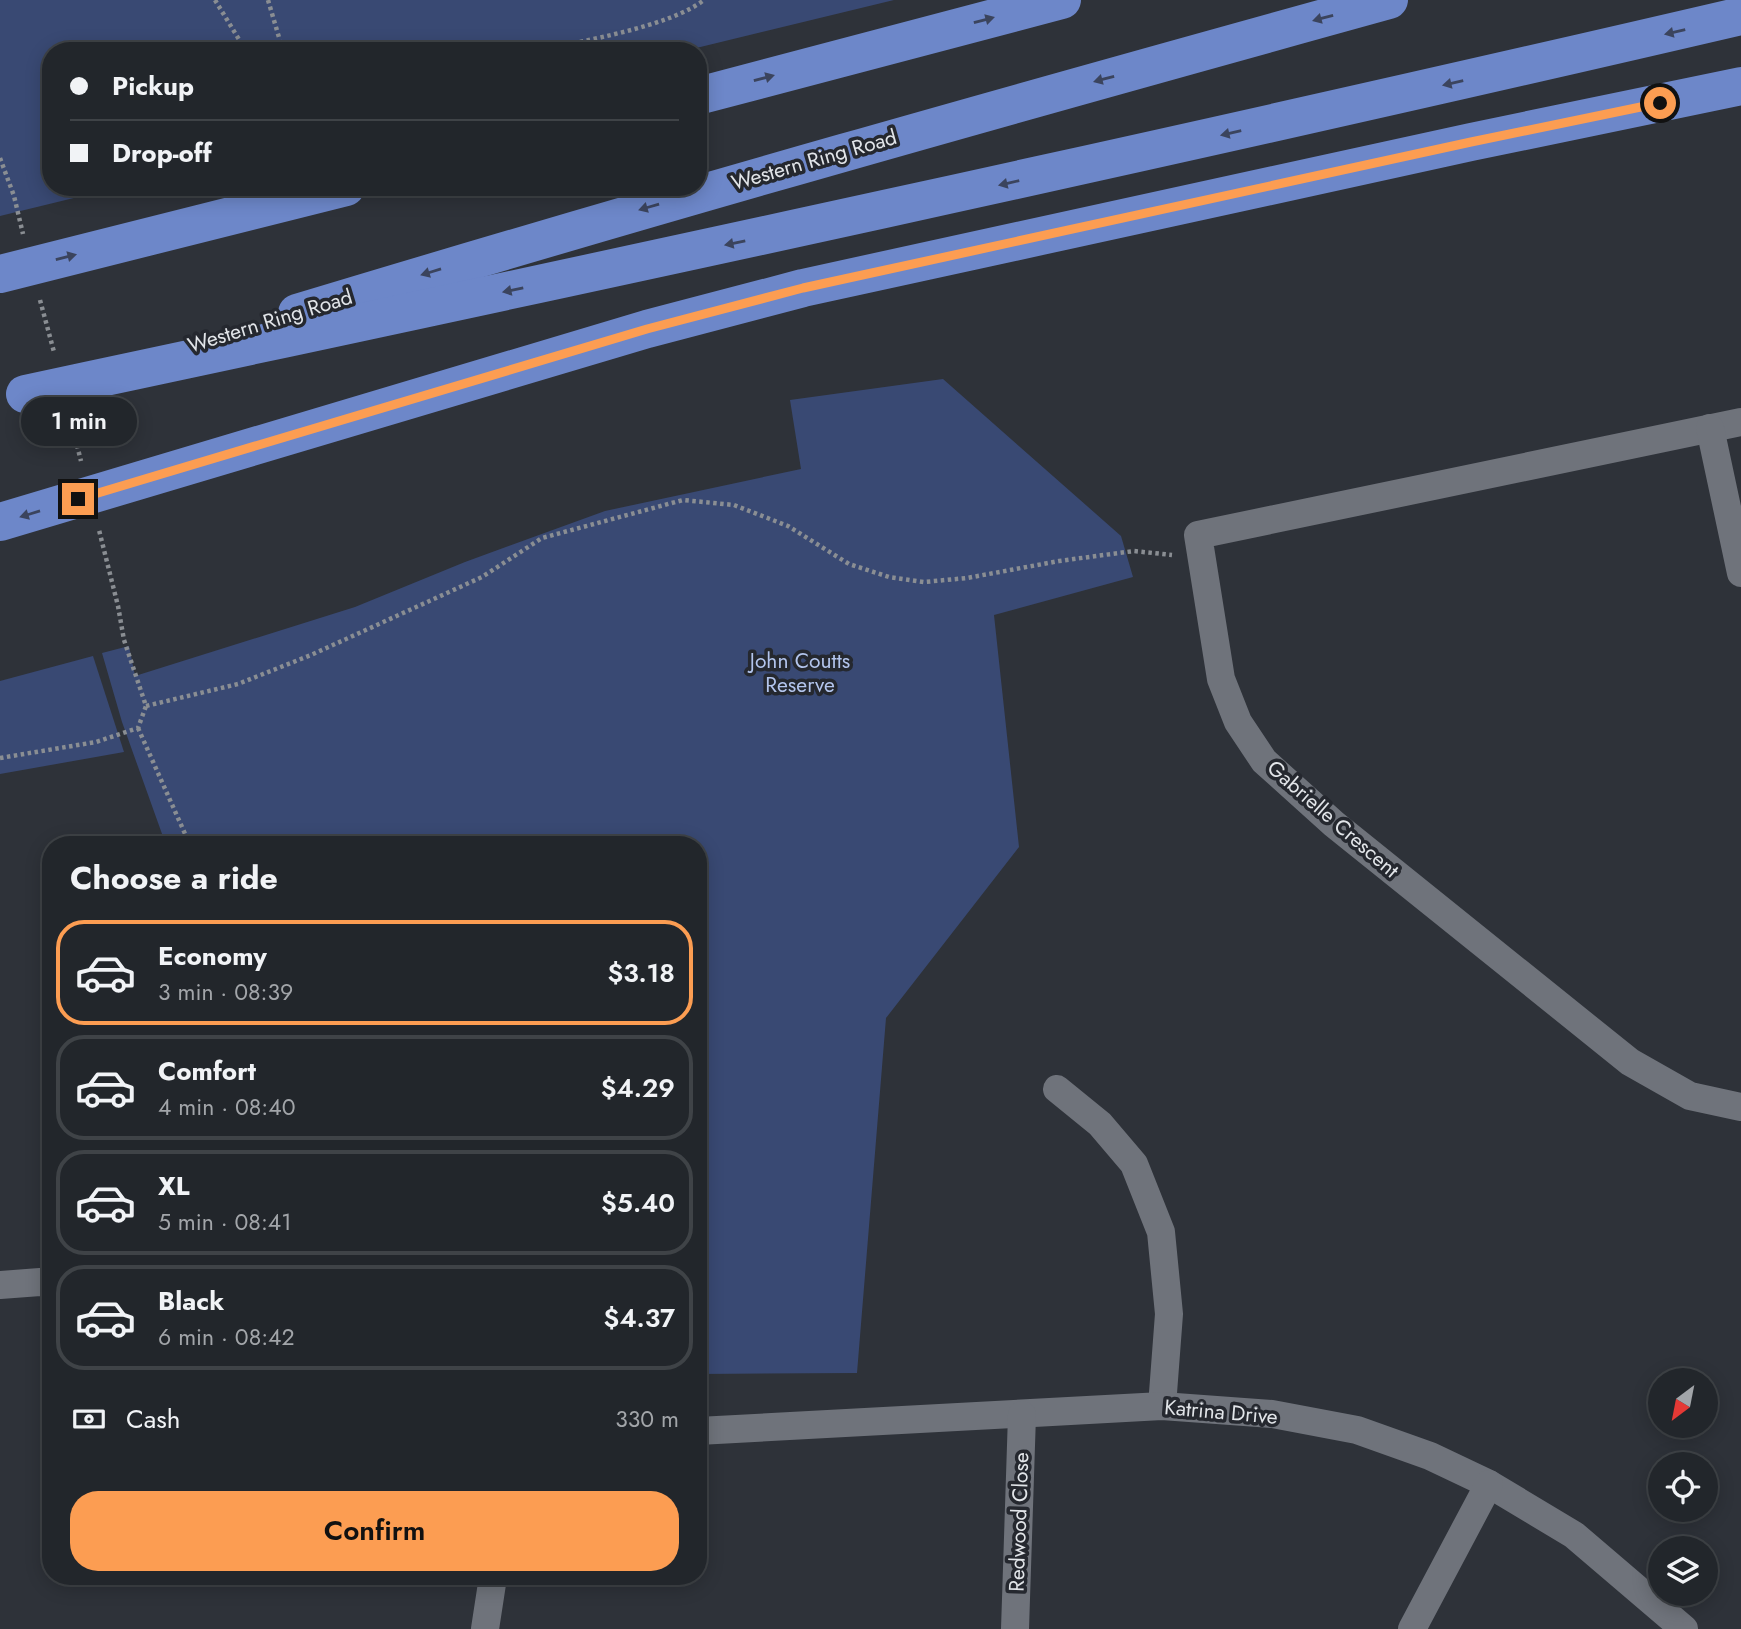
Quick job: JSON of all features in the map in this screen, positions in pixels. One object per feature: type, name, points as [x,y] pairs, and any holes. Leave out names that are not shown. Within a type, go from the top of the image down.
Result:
[{"type":"highway","points":[[707,94],[1062,0]]},
{"type":"highway","name":"Western Ring Road","points":[[707,190],[1389,0]]},
{"type":"highway","points":[[12,397],[802,229],[1741,16]]},
{"type":"highway","points":[[1471,142],[1741,74]]},
{"type":"highway","points":[[0,523],[647,329],[803,288],[1741,86]]},
{"type":"highway","points":[[0,274],[309,196]]},
{"type":"highway","name":"Western Ring Road","points":[[12,397],[688,196]]},
{"type":"street","name":"Gabrielle Crescent","points":[[1741,422],[1198,534],[1221,679],[1238,722],[1264,761],[1334,824],[1630,1062],[1690,1096],[1741,1107]]},
{"type":"street","points":[[1710,428],[1741,573]]},
{"type":"street","points":[[1057,1089],[1100,1124],[1134,1164],[1161,1232],[1169,1314],[1162,1406]]},
{"type":"street","points":[[0,1285],[42,1282]]},
{"type":"street","name":"Katrina Drive","points":[[707,1431],[1162,1406],[1272,1414],[1357,1430],[1430,1457],[1489,1484],[1574,1535],[1684,1629]]},
{"type":"street","name":"Redwood Close","points":[[1015,1629],[1023,1415]]},
{"type":"street","points":[[1412,1629],[1489,1484]]},
{"type":"street","points":[[485,1629],[492,1585]]},
{"type":"path","points":[[215,0],[241,42]]},
{"type":"path","points":[[268,0],[280,42]]},
{"type":"path","points":[[576,42],[655,23],[704,0]]},
{"type":"path","points":[[0,158],[14,196]]},
{"type":"path","points":[[146,706],[238,684],[310,655],[482,577],[542,538],[683,500],[734,506],[788,526],[849,564],[888,577],[924,582],[967,578],[1134,551],[1201,557]]},
{"type":"path","points":[[118,606],[124,640],[146,706],[138,728],[186,836]]},
{"type":"path","points":[[0,758],[96,742],[138,728]]},
{"type":"green space","points":[[0,0],[894,0],[707,45],[707,42],[42,42],[42,196],[82,196],[0,216]]},
{"type":"green space","name":"John Coutts Reserve","points":[[943,379],[1121,536],[1133,577],[994,615],[1019,847],[886,1018],[857,1373],[707,1374],[707,836],[163,836],[122,722],[102,653],[129,646],[135,676],[355,607],[465,562],[605,511],[801,469],[790,400]]},
{"type":"green space","points":[[93,656],[124,752],[0,774],[0,681]]},
{"type":"route","points":[[78,499],[647,329],[803,288],[1660,103]]}]
